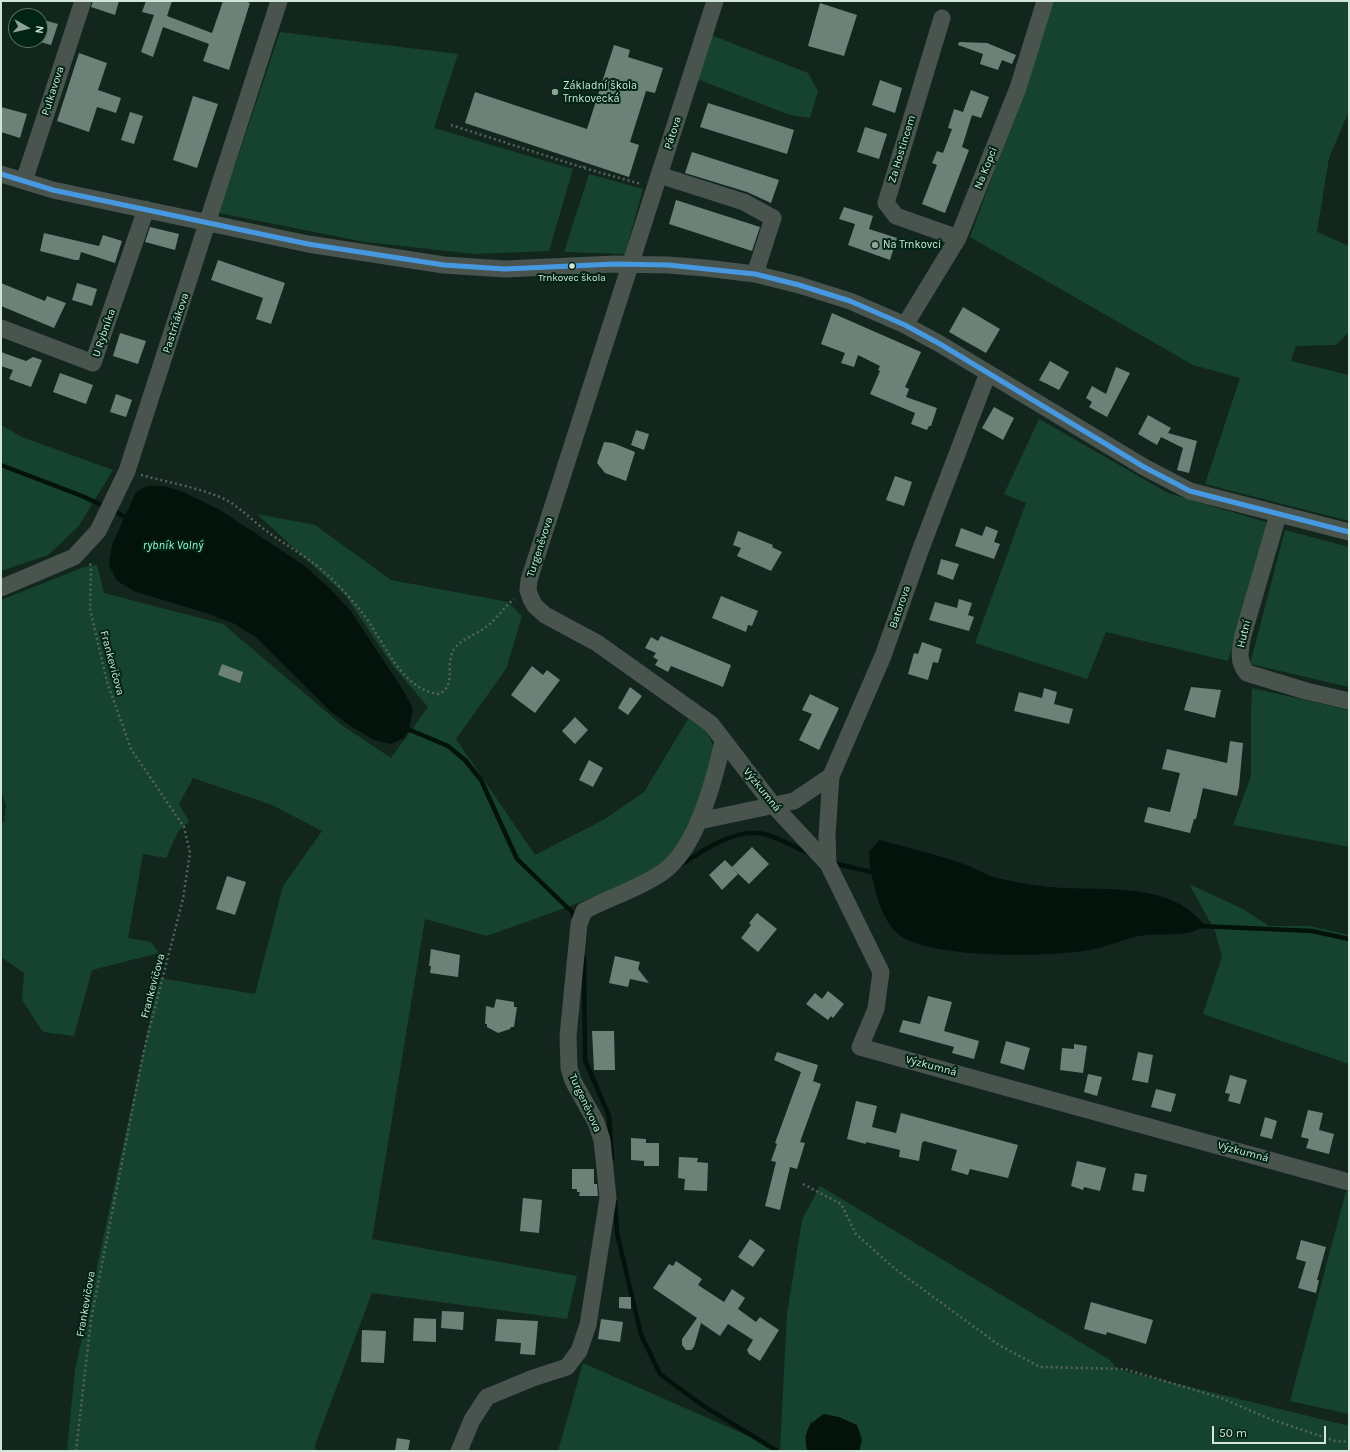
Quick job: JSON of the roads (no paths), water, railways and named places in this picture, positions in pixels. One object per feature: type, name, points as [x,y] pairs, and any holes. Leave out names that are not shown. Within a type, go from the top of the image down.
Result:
[{"type":"street","name":"Pulkavova","points":[[24,181],[83,1]]},
{"type":"street","name":"Pastrňákova","points":[[1,588],[74,557],[98,531],[127,471],[279,1]]},
{"type":"street","name":"Pátova","points":[[631,264],[715,1]]},
{"type":"street","name":"Na Kopci","points":[[905,324],[958,238],[1018,88],[1045,1]]},
{"type":"street","name":"Za Hostincem","points":[[942,18],[886,203],[896,216],[958,238]]},
{"type":"street","points":[[1,174],[53,190],[308,244],[444,265],[505,269],[631,264],[705,268],[755,274],[799,285],[850,301],[905,324],[1169,481],[1202,495],[1349,532]]},
{"type":"street","points":[[657,181],[744,202],[773,218],[755,274]]},
{"type":"street","name":"U Rybníka","points":[[1,328],[94,362],[146,209]]},
{"type":"street","name":"Turgeněvova","points":[[460,1451],[472,1420],[487,1397],[533,1378],[567,1367],[579,1351],[588,1325],[608,1198],[602,1140],[596,1122],[573,1081],[569,1068],[568,1036],[579,924],[584,911],[607,899],[633,890],[663,873],[673,865],[700,821],[723,742],[712,724],[603,647],[540,611],[531,600],[528,590],[529,580],[631,264]]},
{"type":"street","name":"Batorova","points":[[828,864],[827,836],[832,776],[883,656],[920,551],[988,373]]},
{"type":"street","name":"Hutní","points":[[1278,514],[1243,635],[1239,655],[1241,666],[1247,673],[1306,691],[1349,701]]},
{"type":"street","name":"Výzkumná","points":[[723,742],[773,805],[828,864],[880,972],[876,1009],[860,1047],[1349,1182]]},
{"type":"street","points":[[700,821],[794,801],[832,776]]},
{"type":"water","name":"rybník Volný","points":[[147,486],[164,486],[183,492],[220,510],[305,566],[330,589],[350,610],[405,693],[413,709],[409,730],[404,738],[391,744],[374,740],[352,727],[330,711],[257,638],[235,624],[206,613],[136,592],[117,581],[109,565],[112,545],[136,492]]},
{"type":"water","points":[[879,840],[951,860],[993,877],[1014,882],[1038,886],[1120,890],[1158,896],[1176,902],[1192,912],[1205,926],[1188,933],[1146,935],[1090,950],[1048,954],[1022,955],[966,953],[919,944],[902,937],[894,931],[882,910],[871,873],[869,852]]},
{"type":"water","points":[[824,1414],[839,1417],[857,1425],[862,1440],[859,1451],[807,1450],[806,1438],[808,1429],[814,1421]]},
{"type":"waterway","points":[[1,465],[82,496],[106,507]]},
{"type":"waterway","points":[[112,510],[129,519]]},
{"type":"waterway","points":[[403,727],[448,746],[465,760],[481,780],[517,859],[572,912],[575,920]]},
{"type":"waterway","points":[[681,865],[709,847],[731,837],[753,833],[764,834],[775,838],[810,854]]},
{"type":"waterway","points":[[833,863],[875,873]]},
{"type":"waterway","points":[[1199,926],[1312,931],[1349,939]]},
{"type":"waterway","points":[[584,958],[585,1060],[609,1116],[612,1158]]},
{"type":"waterway","points":[[615,1201],[617,1233],[641,1335],[660,1374],[702,1405],[777,1451]]},
{"type":"place","name":"Základní škola Trnkovecká","points":[[555,92]]},
{"type":"place","name":"Na Trnkovci","points":[[875,245]]},
{"type":"place","name":"Trnkovec škola","points":[[572,266]]}]
